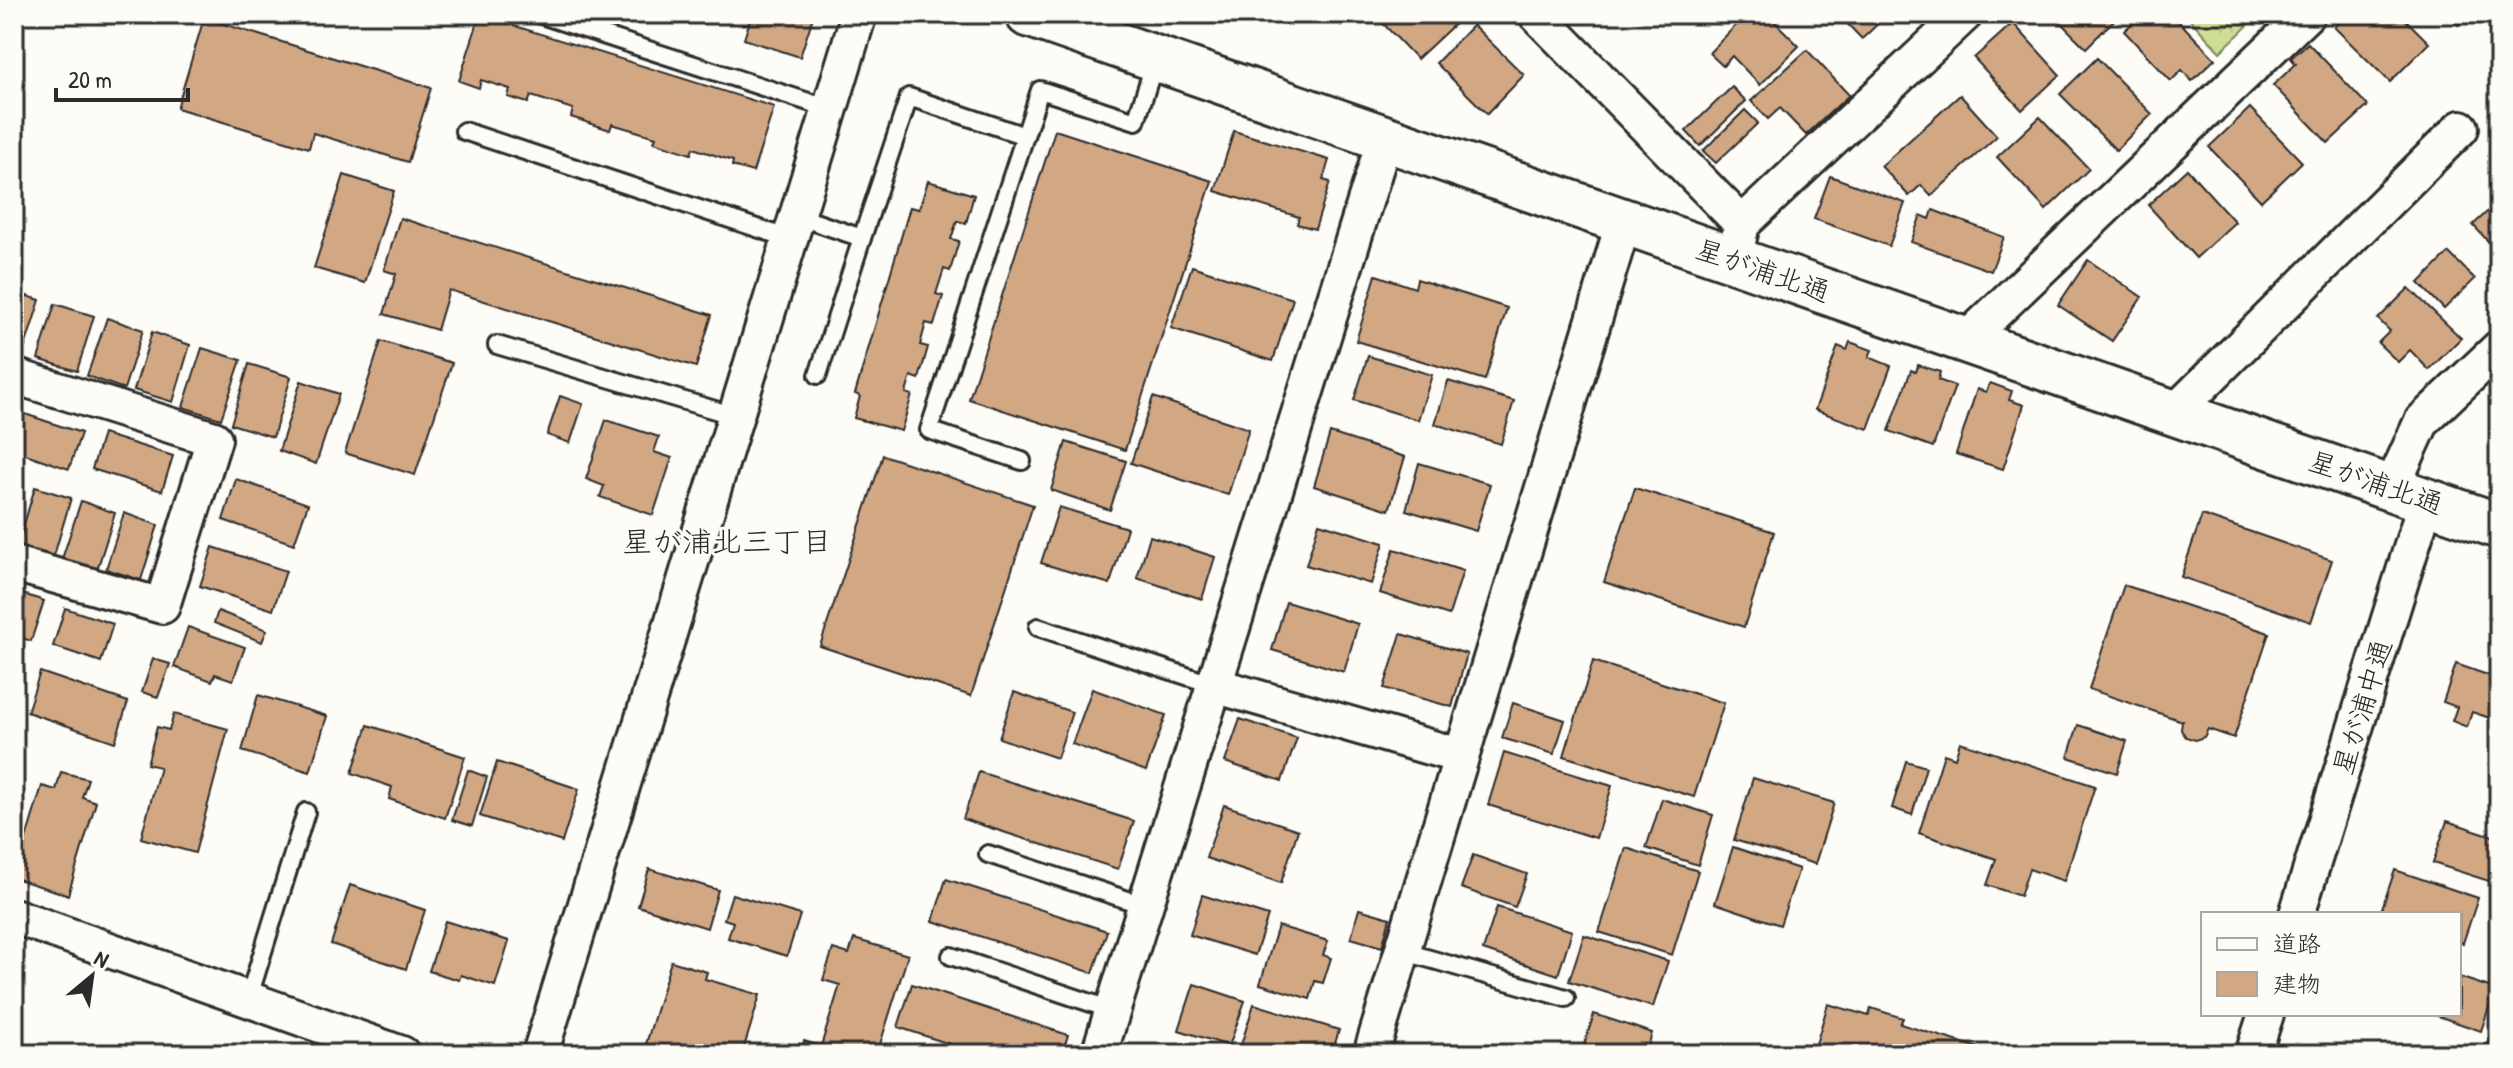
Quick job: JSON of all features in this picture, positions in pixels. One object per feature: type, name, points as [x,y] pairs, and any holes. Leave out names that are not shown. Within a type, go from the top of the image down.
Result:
[{"type":"street","points":[[540,1054],[859,14]]},
{"type":"street","name":"星が浦北通","points":[[1028,14],[1624,221],[1738,242],[1965,341],[2499,526]]},
{"type":"street","points":[[1536,14],[1738,242],[1965,14]]},
{"type":"street","points":[[1965,341],[2307,14]]},
{"type":"street","points":[[2174,413],[2461,128]]},
{"type":"street","points":[[1099,1054],[1143,905],[1385,138]]},
{"type":"street","points":[[1371,1054],[1624,221]]},
{"type":"street","name":"星が浦中通","points":[[2298,912],[2409,494],[2422,421],[2499,348]]},
{"type":"street","points":[[14,376],[214,439],[162,606],[14,564]]},
{"type":"street","points":[[1214,685],[1460,756]]},
{"type":"street","points":[[14,916],[402,1054]]},
{"type":"street","points":[[2253,1054],[2265,1016]]},
{"type":"lane","points":[[538,14],[830,109]]},
{"type":"lane","points":[[1022,461],[929,430],[1040,90],[1136,121],[1156,59]]},
{"type":"lane","points":[[818,375],[909,97],[1025,136]]},
{"type":"lane","points":[[464,131],[794,228],[862,238]]},
{"type":"lane","points":[[497,345],[735,416]]},
{"type":"lane","points":[[1038,627],[1214,685]]},
{"type":"lane","points":[[248,1000],[306,812]]},
{"type":"lane","points":[[988,854],[1143,905]]},
{"type":"lane","points":[[1402,951],[1566,998]]},
{"type":"lane","points":[[951,956],[1112,1010]]},
{"type":"green space","points":[[2185,14],[2260,14],[2220,52]]},
{"type":"building","points":[[708,14],[735,14],[732,22]]},
{"type":"building","points":[[752,14],[814,14],[800,57],[744,39]]},
{"type":"building","points":[[1330,14],[1353,14],[1341,25]]},
{"type":"building","points":[[1374,14],[1454,14],[1459,20],[1417,59]]},
{"type":"building","points":[[1747,14],[1767,14],[1799,46],[1760,85],[1732,56],[1723,66],[1709,53]]},
{"type":"building","points":[[1838,14],[1888,14],[1862,39]]},
{"type":"building","points":[[2052,14],[2120,14],[2086,48]]},
{"type":"building","points":[[2142,14],[2172,14],[2215,59],[2192,81],[2182,70],[2171,81],[2124,31]]},
{"type":"building","points":[[2347,14],[2400,14],[2429,43],[2390,82],[2334,27]]},
{"type":"building","points":[[2447,14],[2469,14],[2458,25]]},
{"type":"building","points":[[2490,14],[2499,14],[2499,36],[2483,20]]},
{"type":"building","points":[[480,15],[774,107],[753,172],[732,166],[733,161],[693,148],[691,154],[654,142],[656,137],[612,124],[610,130],[571,117],[573,109],[531,96],[528,103],[508,97],[510,89],[481,80],[479,88],[459,81]]},
{"type":"building","points":[[204,18],[431,88],[408,162],[313,133],[309,148],[177,108]]},
{"type":"building","points":[[2013,23],[2060,75],[2022,110],[1974,58]]},
{"type":"building","points":[[1473,25],[1524,75],[1487,114],[1436,63]]},
{"type":"building","points":[[2308,43],[2368,106],[2328,143],[2273,85],[2296,64],[2291,58]]},
{"type":"building","points":[[1807,50],[1849,95],[1806,135],[1780,108],[1768,119],[1751,101]]},
{"type":"building","points":[[2097,58],[2152,114],[2116,150],[2060,94]]},
{"type":"building","points":[[1732,87],[1746,101],[1700,146],[1686,131]]},
{"type":"building","points":[[1960,95],[1997,136],[1931,196],[1921,185],[1909,196],[1881,166]]},
{"type":"building","points":[[2250,108],[2302,162],[2261,201],[2209,147]]},
{"type":"building","points":[[1745,110],[1758,123],[1716,163],[1703,151]]},
{"type":"building","points":[[2040,117],[2089,169],[2046,210],[1997,157]]},
{"type":"building","points":[[1055,130],[1212,181],[1125,450],[969,399]]},
{"type":"building","points":[[1234,131],[1329,160],[1323,180],[1330,182],[1315,229],[1297,224],[1299,217],[1215,191]]},
{"type":"building","points":[[2187,169],[2235,222],[2196,258],[2148,205]]},
{"type":"building","points":[[344,175],[394,191],[365,283],[314,268]]},
{"type":"building","points":[[1830,176],[1905,203],[1889,246],[1814,219]]},
{"type":"building","points":[[928,181],[974,195],[966,223],[957,221],[951,239],[959,241],[950,271],[944,269],[936,294],[943,296],[934,325],[926,323],[920,345],[928,347],[919,379],[911,376],[906,393],[912,395],[901,431],[854,418],[860,396],[855,394],[910,207],[919,209]]},
{"type":"building","points":[[2499,201],[2499,253],[2473,225]]},
{"type":"building","points":[[1933,210],[2004,237],[1991,271],[1911,242],[1921,215],[1930,219]]},
{"type":"building","points":[[400,218],[712,315],[696,367],[449,290],[437,330],[384,314],[396,274],[384,270]]},
{"type":"building","points":[[2449,253],[2475,279],[2444,309],[2419,283]]},
{"type":"building","points":[[2088,260],[2142,297],[2112,341],[2058,305]]},
{"type":"building","points":[[1192,266],[1293,299],[1273,361],[1171,328]]},
{"type":"building","points":[[1376,275],[1415,288],[1417,279],[1507,308],[1485,380],[1356,341]]},
{"type":"building","points":[[2409,288],[2461,338],[2429,370],[2410,350],[2398,362],[2378,343],[2390,331],[2378,319]]},
{"type":"building","points":[[14,292],[40,300],[23,353],[14,350]]},
{"type":"building","points":[[55,304],[94,316],[77,371],[38,359]]},
{"type":"building","points":[[107,318],[143,330],[124,389],[87,376]]},
{"type":"building","points":[[152,332],[190,345],[173,402],[134,390]]},
{"type":"building","points":[[381,341],[452,363],[415,475],[345,453]]},
{"type":"building","points":[[1850,342],[1872,350],[1869,357],[1891,366],[1868,429],[1815,410],[1838,346],[1847,350]]},
{"type":"building","points":[[202,348],[241,360],[221,419],[183,407]]},
{"type":"building","points":[[1368,356],[1432,375],[1418,420],[1354,400]]},
{"type":"building","points":[[249,364],[291,377],[273,437],[231,424]]},
{"type":"building","points":[[1918,365],[1940,372],[1938,380],[1955,386],[1933,447],[1889,431],[1911,370],[1916,372]]},
{"type":"building","points":[[301,381],[339,394],[316,464],[279,451]]},
{"type":"building","points":[[1448,381],[1514,401],[1501,444],[1435,424]]},
{"type":"building","points":[[1990,383],[2012,391],[2009,400],[2024,405],[2003,469],[1956,454],[1977,389],[1986,392]]},
{"type":"building","points":[[560,396],[583,404],[570,443],[547,435]]},
{"type":"building","points":[[1153,397],[1249,429],[1228,495],[1131,463]]},
{"type":"building","points":[[22,413],[81,433],[69,469],[14,450],[14,437]]},
{"type":"building","points":[[606,420],[659,437],[654,452],[672,458],[653,515],[600,497],[604,486],[586,479]]},
{"type":"building","points":[[1330,433],[1405,457],[1389,510],[1314,486]]},
{"type":"building","points":[[103,434],[173,456],[162,491],[92,469]]},
{"type":"building","points":[[1066,442],[1126,461],[1110,510],[1051,490]]},
{"type":"building","points":[[883,455],[1033,505],[971,696],[820,646]]},
{"type":"building","points":[[1419,463],[1490,484],[1476,531],[1406,510]]},
{"type":"building","points":[[236,479],[308,504],[294,544],[223,520]]},
{"type":"building","points":[[14,481],[23,484],[14,516]]},
{"type":"building","points":[[35,487],[71,498],[53,559],[17,548]]},
{"type":"building","points":[[1635,488],[1774,532],[1744,627],[1604,582]]},
{"type":"building","points":[[81,501],[115,513],[97,570],[62,559]]},
{"type":"building","points":[[1059,507],[1127,528],[1110,584],[1041,563]]},
{"type":"building","points":[[124,513],[158,525],[141,580],[106,569]]},
{"type":"building","points":[[2202,515],[2332,560],[2311,622],[2181,577]]},
{"type":"building","points":[[1319,523],[1384,543],[1371,584],[1306,565]]},
{"type":"building","points":[[1150,536],[1215,557],[1202,599],[1137,578]]},
{"type":"building","points":[[213,547],[286,571],[273,610],[200,586]]},
{"type":"building","points":[[1394,549],[1463,571],[1449,615],[1380,593]]},
{"type":"building","points":[[2499,584],[2499,622],[2488,618]]},
{"type":"building","points":[[2124,585],[2269,633],[2234,738],[2208,729],[2204,737],[2195,740],[2186,737],[2181,730],[2182,721],[2089,689]]},
{"type":"building","points":[[14,591],[44,601],[31,641],[14,635]]},
{"type":"building","points":[[1286,602],[1358,624],[1344,672],[1272,650]]},
{"type":"building","points":[[65,608],[113,624],[101,662],[53,646]]},
{"type":"building","points":[[218,611],[267,630],[262,642],[214,623]]},
{"type":"building","points":[[188,627],[245,647],[233,680],[215,674],[212,681],[174,667]]},
{"type":"building","points":[[1401,634],[1467,654],[1452,707],[1384,688]]},
{"type":"building","points":[[153,659],[170,664],[158,697],[142,692]]},
{"type":"building","points":[[1593,661],[1724,703],[1694,797],[1564,756]]},
{"type":"building","points":[[2456,664],[2499,679],[2499,721],[2472,712],[2467,727],[2452,721],[2457,707],[2443,702]]},
{"type":"building","points":[[40,672],[128,702],[115,742],[27,712]]},
{"type":"building","points":[[1092,689],[1166,715],[1146,771],[1072,744]]},
{"type":"building","points":[[1014,692],[1072,712],[1057,758],[999,738]]},
{"type":"building","points":[[258,695],[327,716],[310,772],[242,751]]},
{"type":"building","points":[[1513,703],[1565,720],[1554,754],[1502,738]]},
{"type":"building","points":[[174,714],[228,729],[195,853],[141,838],[160,767],[147,764],[157,727],[169,730]]},
{"type":"building","points":[[1240,719],[1297,738],[1282,781],[1225,762]]},
{"type":"building","points":[[368,725],[465,757],[445,818],[389,799],[392,787],[352,773]]},
{"type":"building","points":[[2078,725],[2127,741],[2117,773],[2068,757]]},
{"type":"building","points":[[1960,742],[2095,786],[2064,881],[2029,869],[2020,896],[1987,885],[1996,859],[1919,833],[1944,754],[1955,758]]},
{"type":"building","points":[[1504,753],[1612,786],[1596,838],[1488,805]]},
{"type":"building","points":[[1906,761],[1926,767],[1912,815],[1892,808]]},
{"type":"building","points":[[497,762],[579,789],[562,842],[480,816]]},
{"type":"building","points":[[468,770],[487,777],[472,826],[452,820]]},
{"type":"building","points":[[61,772],[88,779],[82,797],[96,802],[68,895],[14,878],[42,786],[56,790]]},
{"type":"building","points":[[979,772],[1134,821],[1118,869],[963,819]]},
{"type":"building","points":[[1753,778],[1834,803],[1815,864],[1734,840]]},
{"type":"building","points":[[1662,799],[1713,815],[1698,865],[1646,848]]},
{"type":"building","points":[[1224,805],[1298,830],[1281,883],[1206,858]]},
{"type":"building","points":[[2447,821],[2499,838],[2498,884],[2433,863]]},
{"type":"building","points":[[1733,847],[1799,869],[1780,925],[1715,903]]},
{"type":"building","points":[[1626,848],[1698,871],[1672,955],[1599,932]]},
{"type":"building","points":[[1473,855],[1527,874],[1515,907],[1461,888]]},
{"type":"building","points":[[649,869],[718,890],[707,928],[638,906]]},
{"type":"building","points":[[2395,870],[2478,898],[2463,943],[2461,912],[2381,912]]},
{"type":"building","points":[[946,879],[1107,931],[1093,973],[933,921]]},
{"type":"building","points":[[350,885],[425,910],[406,969],[331,944]]},
{"type":"building","points":[[732,894],[800,915],[787,956],[728,938],[733,922],[724,919]]},
{"type":"building","points":[[1202,895],[1268,916],[1255,955],[1190,935]]},
{"type":"building","points":[[1497,907],[1572,931],[1558,975],[1483,950]]},
{"type":"building","points":[[1359,909],[1390,918],[1382,947],[1351,938]]},
{"type":"building","points":[[445,921],[509,941],[495,986],[461,975],[459,980],[429,971]]},
{"type":"building","points":[[1278,926],[1328,941],[1323,955],[1331,958],[1323,983],[1315,981],[1310,999],[1260,984]]},
{"type":"building","points":[[1584,935],[1668,961],[1653,1007],[1569,981]]},
{"type":"building","points":[[854,939],[908,955],[877,1054],[800,1054],[804,1041],[821,1046],[840,985],[823,980],[833,949],[849,954]]},
{"type":"building","points":[[671,961],[707,972],[705,979],[760,995],[742,1054],[676,1054],[646,1044]]},
{"type":"building","points":[[2461,978],[2495,989],[2481,1031],[2438,1016],[2461,1016]]},
{"type":"building","points":[[912,984],[1068,1035],[1062,1054],[980,1054],[898,1027]]},
{"type":"building","points":[[1194,984],[1245,1001],[1229,1046],[1179,1030]]},
{"type":"building","points":[[1254,1004],[1339,1030],[1332,1054],[1248,1054],[1239,1051]]},
{"type":"building","points":[[1828,1004],[1869,1016],[1871,1008],[1903,1018],[1900,1024],[1999,1054],[1813,1054]]},
{"type":"building","points":[[1594,1014],[1652,1033],[1646,1054],[1581,1054]]},
{"type":"building","points":[[2491,1034],[2499,1036],[2499,1054],[2484,1054]]},
{"type":"district","name":"星が浦北三丁目","points":[[727,542]]}]
